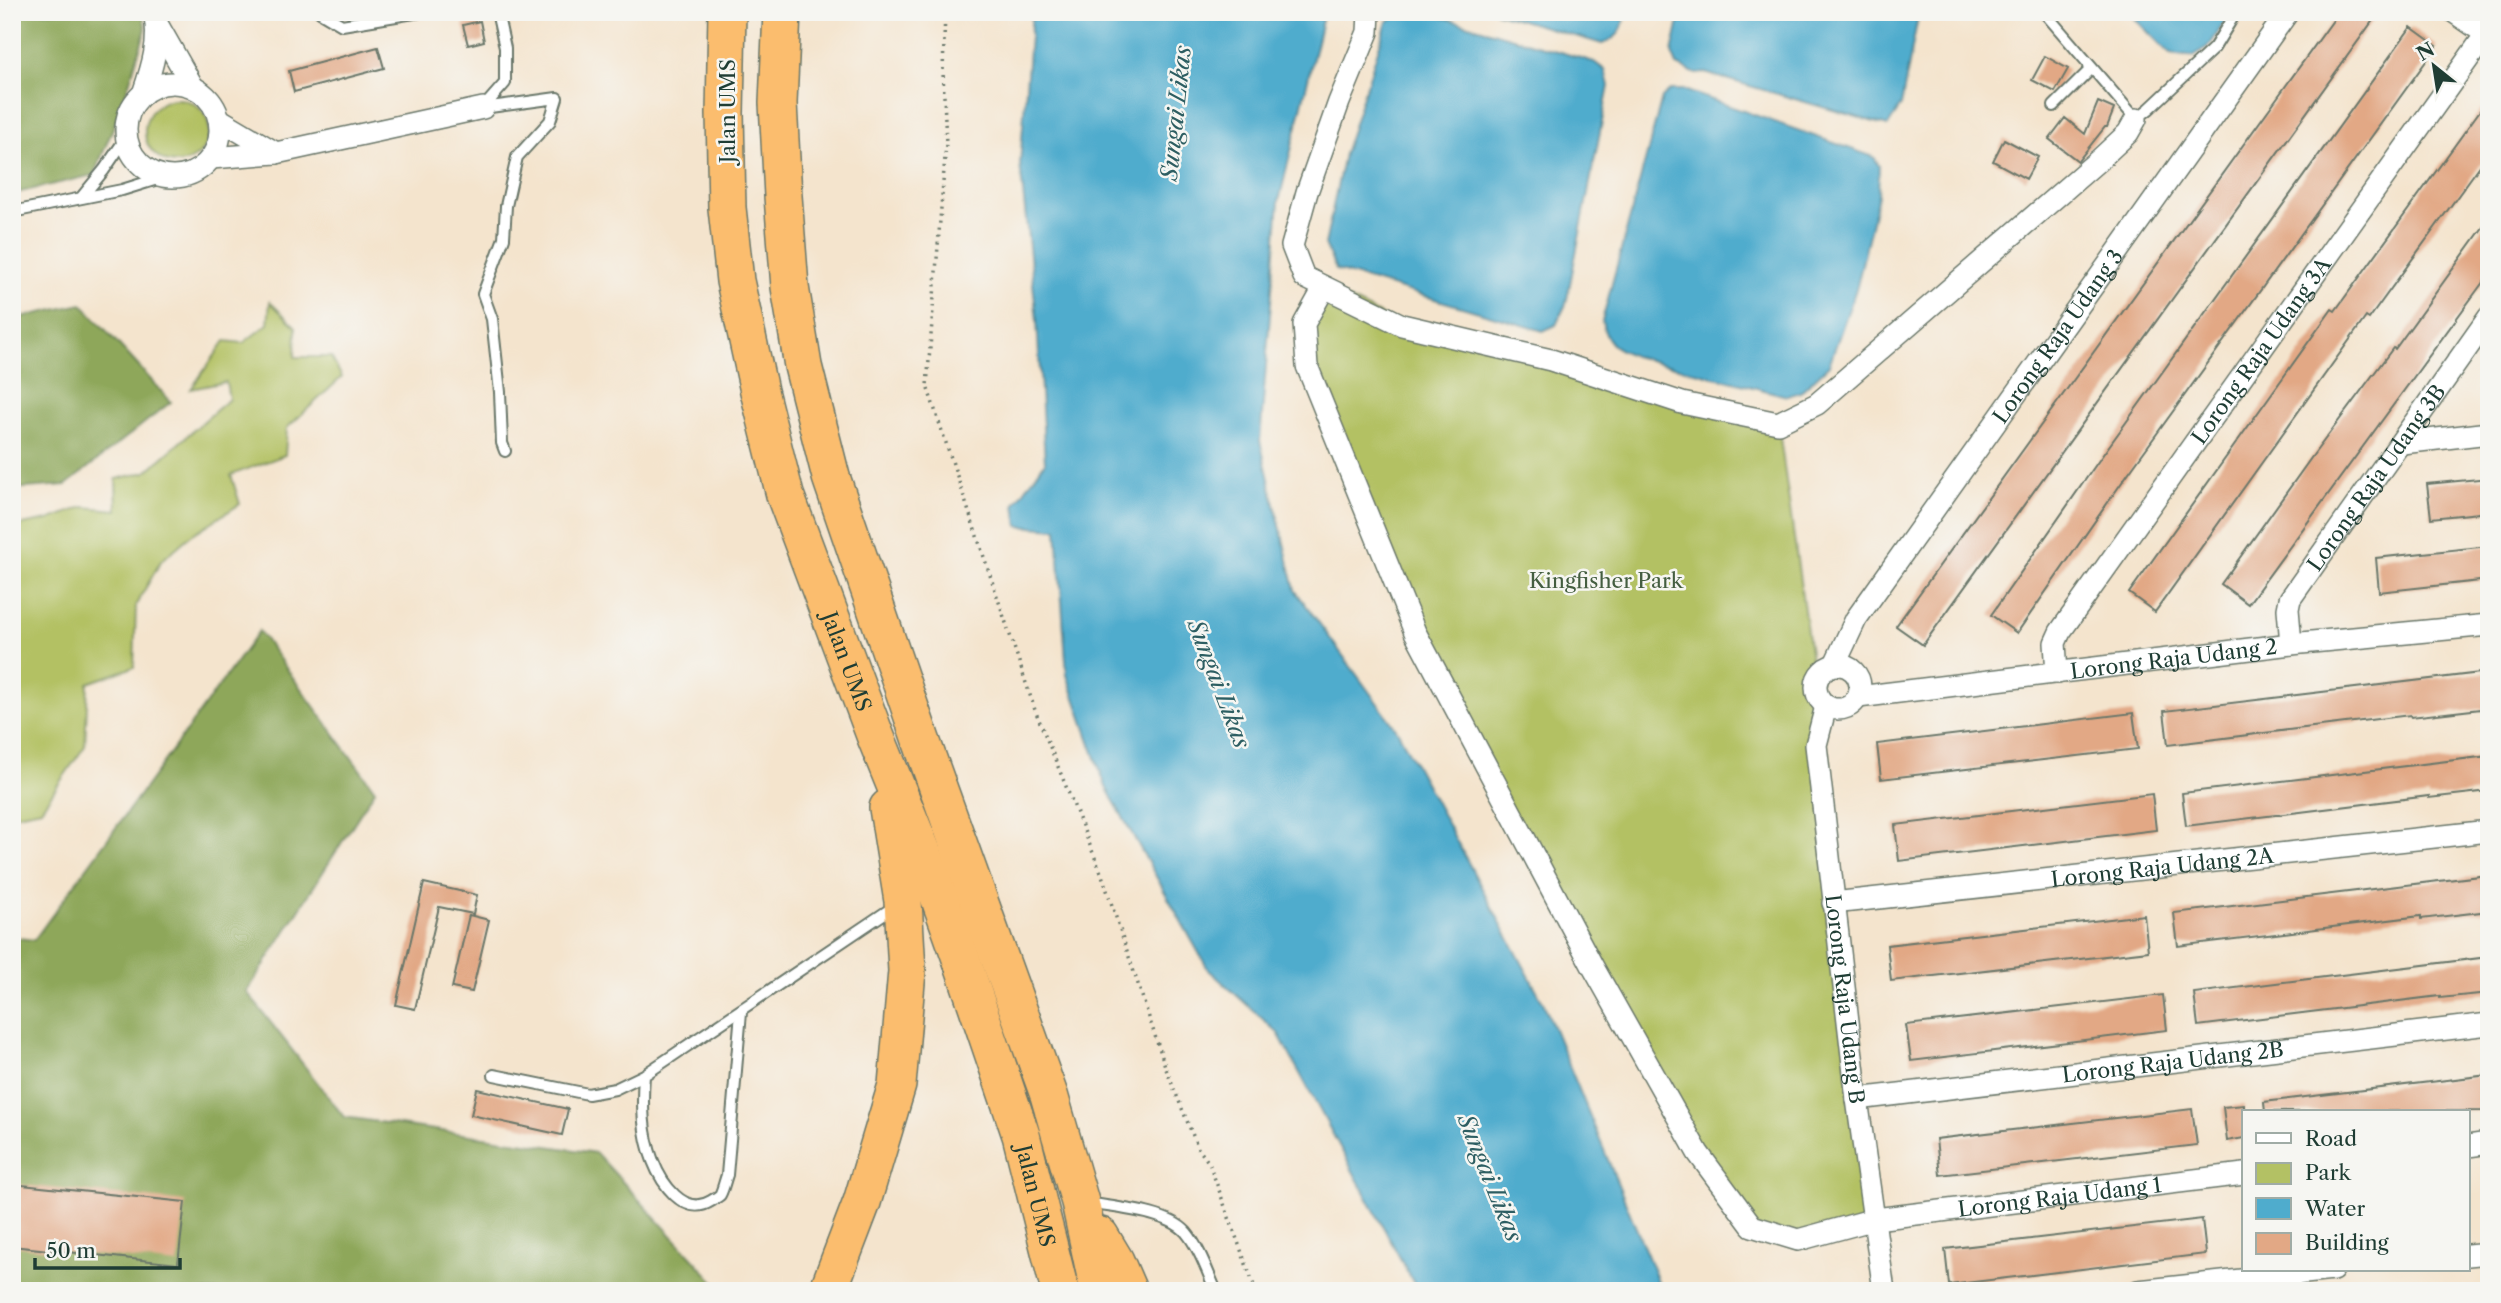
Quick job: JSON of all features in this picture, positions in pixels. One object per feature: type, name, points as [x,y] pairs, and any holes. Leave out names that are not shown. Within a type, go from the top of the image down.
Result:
[{"type":"highway","name":"Jalan UMS","points":[[727,12],[727,208],[735,281],[785,495],[875,735],[930,870],[1021,1135],[1060,1291]]},
{"type":"highway","name":"Jalan UMS","points":[[782,12],[778,103],[783,196],[790,287],[803,366],[831,477],[921,740],[1049,1096],[1083,1211],[1099,1291]]},
{"type":"highway","points":[[828,1291],[862,1202],[897,1085],[907,971],[903,901],[875,735]]},
{"type":"highway","points":[[1083,1211],[1115,1261],[1128,1291]]},
{"type":"street","points":[[1368,12],[1368,32],[1311,179],[1292,246],[1304,276],[1402,325],[1551,359],[1682,403],[1778,423],[1817,404],[2101,159],[2128,133],[2136,119]]},
{"type":"street","name":"Lorong Raja Udang 3","points":[[1835,664],[1856,619],[2288,12]]},
{"type":"street","points":[[2454,12],[2488,35]]},
{"type":"street","points":[[155,17],[193,87],[209,100],[219,119],[219,139],[211,158],[198,170],[182,177],[164,177],[146,169],[132,156],[126,138],[128,113],[143,94],[154,64],[155,17]]},
{"type":"street","name":"Lorong Raja Udang 3A","points":[[2057,673],[2055,643],[2060,632],[2488,35]]},
{"type":"street","points":[[143,94],[167,83],[193,87]]},
{"type":"street","points":[[211,158],[276,153],[482,108]]},
{"type":"street","points":[[219,119],[276,153]]},
{"type":"street","name":"Lorong Raja Udang 1","points":[[1325,288],[1304,324],[1307,366],[1415,632],[1593,967],[1698,1153],[1752,1226],[1798,1240],[1875,1219],[2242,1174]]},
{"type":"street","name":"Lorong Raja Udang 3B","points":[[2291,644],[2288,609],[2290,599],[2489,317]]},
{"type":"street","points":[[2402,443],[2489,433]]},
{"type":"street","name":"Lorong Raja Udang 2","points":[[1858,697],[2291,644],[2489,625]]},
{"type":"street","points":[[1835,664],[1850,668],[1860,681],[1858,697],[1850,706],[1838,710],[1826,706],[1816,696],[1815,682],[1822,670],[1835,664]]},
{"type":"street","name":"Lorong Raja Udang B","points":[[1826,706],[1816,745],[1857,1099],[1884,1291]]},
{"type":"street","name":"Lorong Raja Udang 2A","points":[[1833,903],[2489,831]]},
{"type":"street","name":"Lorong Raja Udang 2B","points":[[1857,1099],[2489,1024]]},
{"type":"street","points":[[2470,1146],[2489,1143]]},
{"type":"street","points":[[2470,1255],[2489,1253]]},
{"type":"street","points":[[2138,1291],[2314,1272]]},
{"type":"lane","points":[[320,12],[342,25],[420,12]]},
{"type":"lane","points":[[482,108],[505,83],[505,48],[497,12]]},
{"type":"lane","points":[[2044,12],[2136,119],[2214,48],[2236,12]]},
{"type":"lane","points":[[2054,106],[2092,68]]},
{"type":"lane","points":[[482,108],[557,99],[550,121],[517,157],[506,206],[504,238],[483,293],[492,319],[500,392],[502,443],[505,451]]},
{"type":"lane","points":[[81,198],[126,138]]},
{"type":"lane","points":[[12,212],[122,190],[164,177]]},
{"type":"lane","points":[[494,1074],[588,1094],[615,1089],[644,1075],[741,1012],[903,901]]},
{"type":"lane","points":[[644,1075],[642,1105],[652,1160],[663,1181],[675,1195],[691,1205],[705,1205],[720,1195],[727,1175],[741,1012]]},
{"type":"lane","points":[[1083,1211],[1134,1211],[1169,1220],[1185,1231],[1216,1291]]},
{"type":"path","points":[[945,12],[943,72],[946,144],[927,386],[1035,710],[1102,875],[1166,1069],[1198,1148],[1209,1163],[1256,1291]]},
{"type":"green space","points":[[12,12],[142,12],[146,29],[122,106],[94,175],[12,194]]},
{"type":"green space","points":[[177,99],[195,105],[203,113],[209,131],[203,149],[195,157],[177,163],[159,157],[151,149],[145,131],[151,113],[159,105]]},
{"type":"green space","name":"Kingfisher Park","points":[[1324,288],[1402,325],[1778,423],[1816,696],[1826,706],[1816,745],[1875,1219],[1798,1240],[1752,1226],[1698,1153],[1415,632],[1322,401],[1304,324]]},
{"type":"green space","points":[[270,302],[296,327],[295,357],[331,357],[342,377],[287,428],[285,455],[231,475],[240,504],[190,536],[161,561],[136,605],[134,667],[88,683],[85,746],[41,809],[12,815],[12,527],[48,520],[83,507],[117,510],[116,479],[146,472],[229,399],[226,382],[191,389],[225,341],[243,343],[268,324]]},
{"type":"green space","points":[[82,304],[171,402],[66,485],[12,489],[12,319]]},
{"type":"green space","points":[[259,631],[375,790],[247,992],[344,1117],[596,1153],[723,1291],[12,1291],[12,937],[34,940]]},
{"type":"water","name":"Sungai Likas","points":[[1032,12],[1324,12],[1279,201],[1260,441],[1295,590],[1397,730],[1543,1002],[1662,1291],[1418,1291],[1278,1033],[1208,969],[1106,787],[1067,675],[1057,529],[1018,526],[1015,504],[1045,462],[1037,320],[1020,164]]},
{"type":"water","points":[[1400,12],[1425,12],[1594,62],[1605,70],[1609,86],[1566,304],[1556,325],[1543,331],[1336,270],[1325,245],[1344,154],[1387,22]]},
{"type":"water","points":[[1495,12],[1626,12],[1619,32],[1613,39],[1602,44]]},
{"type":"water","points":[[1681,12],[1919,12],[1901,105],[1888,126],[1705,73],[1696,74],[1677,65],[1672,53]]},
{"type":"water","points":[[2128,12],[2231,12],[2208,48],[2193,57],[2170,54]]},
{"type":"water","points":[[1671,90],[1684,90],[1874,157],[1879,166],[1878,195],[1857,286],[1829,365],[1800,392],[1787,396],[1634,356],[1616,347],[1606,335],[1602,321],[1662,98]]},
{"type":"building","points":[[2339,12],[2379,12],[1923,645],[1896,626]]},
{"type":"building","points":[[480,21],[484,41],[468,45],[463,25]]},
{"type":"building","points":[[2411,27],[2437,46],[2127,475],[2017,633],[1991,615],[2104,453]]},
{"type":"building","points":[[378,47],[384,68],[294,92],[289,71]]},
{"type":"building","points":[[2045,56],[2068,69],[2055,92],[2032,80]]},
{"type":"building","points":[[2489,98],[2489,153],[2369,319],[2366,317],[2155,612],[2129,593],[2332,309],[2335,311]]},
{"type":"building","points":[[2098,102],[2114,109],[2107,127],[2078,161],[2049,139],[2065,118],[2085,134]]},
{"type":"building","points":[[2004,139],[2038,157],[2026,179],[1993,161]]},
{"type":"building","points":[[2489,219],[2489,274],[2248,604],[2221,584]]},
{"type":"building","points":[[2489,478],[2489,512],[2431,518],[2427,484]]},
{"type":"building","points":[[2489,546],[2489,580],[2379,592],[2376,558]]},
{"type":"building","points":[[2489,672],[2489,708],[2168,745],[2164,711]]},
{"type":"building","points":[[2133,713],[2138,749],[1881,779],[1877,744]]},
{"type":"building","points":[[2489,756],[2489,791],[2186,826],[2182,793]]},
{"type":"building","points":[[2152,794],[2156,830],[1899,861],[1895,825]]},
{"type":"building","points":[[2489,875],[2489,911],[2421,919],[2421,916],[2178,946],[2174,913]]},
{"type":"building","points":[[424,883],[477,895],[473,914],[439,907],[415,1009],[396,1005]]},
{"type":"building","points":[[469,915],[489,920],[472,992],[452,988]]},
{"type":"building","points":[[2144,915],[2148,951],[1891,981],[1887,945]]},
{"type":"building","points":[[2489,957],[2489,993],[2440,996],[2198,1026],[2194,993]]},
{"type":"building","points":[[2163,995],[2167,1030],[1911,1061],[1906,1025]]},
{"type":"building","points":[[2489,1075],[2489,1111],[2265,1110],[2264,1102]]},
{"type":"building","points":[[477,1089],[568,1109],[562,1135],[471,1115]]},
{"type":"building","points":[[2244,1105],[2242,1138],[2227,1141],[2223,1107]]},
{"type":"building","points":[[2192,1109],[2197,1145],[1940,1175],[1936,1139]]},
{"type":"building","points":[[12,1184],[185,1202],[178,1264],[12,1246]]},
{"type":"building","points":[[2202,1219],[2206,1254],[1949,1285],[1945,1249]]}]
